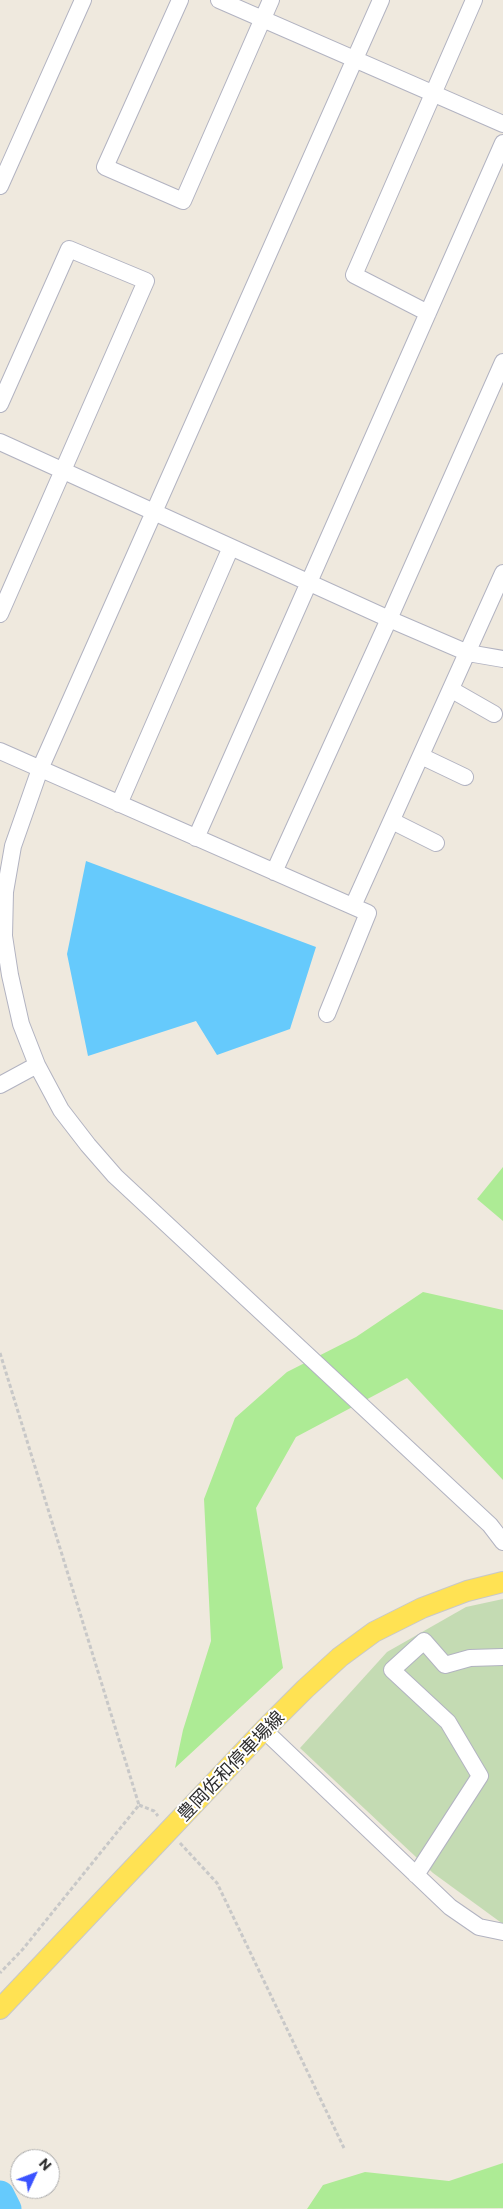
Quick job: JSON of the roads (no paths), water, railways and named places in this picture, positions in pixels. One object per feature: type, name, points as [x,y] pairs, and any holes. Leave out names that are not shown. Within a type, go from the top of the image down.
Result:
[{"type":"main road","name":"豊岡佐和停車場線","points":[[0,2008],[264,1730],[340,1657],[374,1632],[422,1608],[467,1591],[503,1582]]},
{"type":"street","points":[[0,186],[83,0]]},
{"type":"street","points":[[180,0],[105,167],[183,201],[264,20],[271,0]]},
{"type":"street","points":[[218,0],[354,61],[503,124]]},
{"type":"street","points":[[381,0],[7,844],[4,936],[10,975],[21,1024],[37,1065],[61,1110],[88,1145],[115,1176],[490,1525],[503,1542]]},
{"type":"street","points":[[428,313],[354,275],[474,0]]},
{"type":"street","points":[[196,838],[503,143]]},
{"type":"street","points":[[0,404],[69,248],[146,281],[0,614]]},
{"type":"street","points":[[274,872],[389,620],[503,362]]},
{"type":"street","points":[[0,442],[389,620],[468,653],[503,658]]},
{"type":"street","points":[[119,804],[231,547]]},
{"type":"street","points":[[353,906],[452,690],[503,572]]},
{"type":"street","points":[[452,690],[494,714]]},
{"type":"street","points":[[0,751],[368,913],[327,1014]]},
{"type":"street","points":[[421,756],[465,777]]},
{"type":"street","points":[[392,821],[436,843]]},
{"type":"street","points":[[0,1085],[37,1065]]},
{"type":"street","points":[[416,1875],[480,1776],[448,1722],[392,1670],[424,1641],[445,1665],[470,1658],[503,1657]]},
{"type":"street","points":[[264,1730],[450,1907],[479,1927],[503,1932]]},
{"type":"water","points":[[86,861],[316,947],[290,1029],[217,1055],[196,1021],[88,1056],[67,954]]},
{"type":"waterway","points":[[0,2195],[7,2209]]}]
